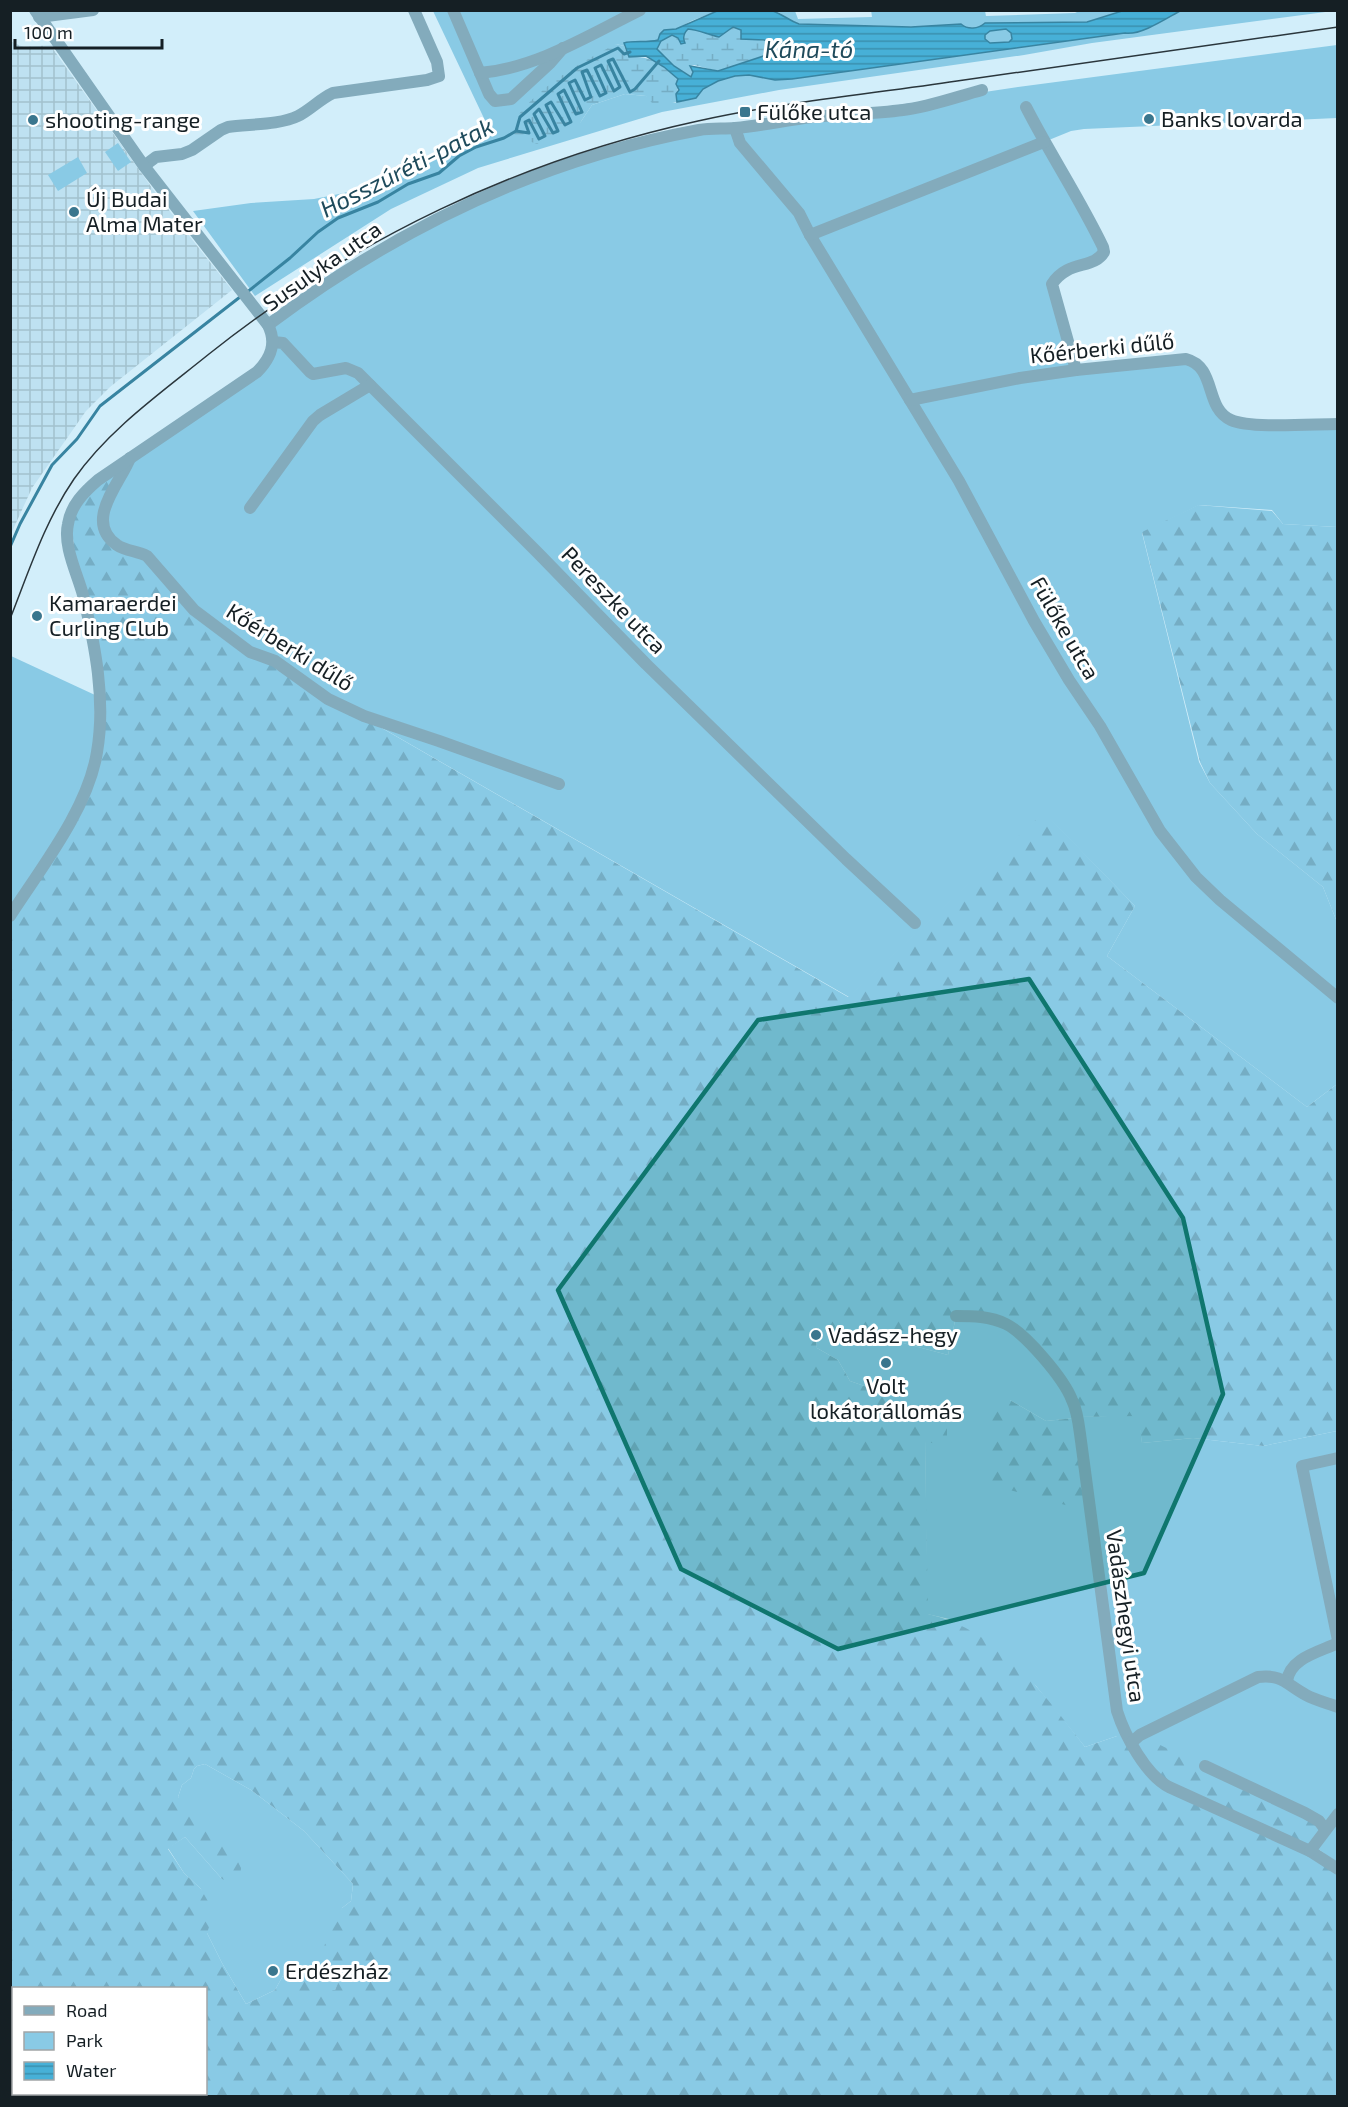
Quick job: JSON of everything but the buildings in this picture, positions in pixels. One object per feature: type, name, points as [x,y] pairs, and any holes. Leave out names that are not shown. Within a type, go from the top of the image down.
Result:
[{"type":"street","points":[[37,14],[93,10]]},
{"type":"street","points":[[144,166],[156,157],[192,150],[228,127],[289,119],[333,93],[427,80],[439,76],[437,62],[414,10]]},
{"type":"street","points":[[453,10],[480,73],[495,101],[511,99],[563,48]]},
{"type":"street","points":[[480,73],[530,63],[640,10]]},
{"type":"street","points":[[37,14],[144,166],[268,325]]},
{"type":"street","name":"Susulyka utca","points":[[10,916],[73,818],[86,791],[98,751],[100,715],[97,665],[86,608],[68,545],[67,525],[71,511],[86,490],[130,457],[257,372],[268,358],[273,342],[268,325],[342,273],[411,232],[500,189],[593,156],[702,130],[735,128],[811,117],[918,108],[982,90]]},
{"type":"street","points":[[1026,107],[1044,142],[1083,205],[1104,252],[1094,261],[1059,274],[1052,284],[1076,370]]},
{"type":"street","name":"Fülőke utca","points":[[735,128],[740,143],[799,213],[968,497],[1042,635],[1100,726],[1160,831],[1176,853],[1220,900],[1338,998]]},
{"type":"street","points":[[810,235],[1044,142]]},
{"type":"street","name":"Pereszke utca","points":[[273,342],[283,343],[314,374],[346,368],[358,373],[646,664],[846,859],[915,922]]},
{"type":"street","name":"Kőérberki dűlő","points":[[910,400],[1020,378],[1186,359],[1201,367],[1217,407],[1229,420],[1274,425],[1338,424]]},
{"type":"street","points":[[250,508],[313,421],[370,385]]},
{"type":"street","name":"Kőérberki dűlő","points":[[130,457],[108,498],[102,522],[104,532],[118,546],[147,556],[194,610],[250,652],[275,661],[328,699],[364,716],[559,784]]},
{"type":"street","name":"Vadászhegyi utca","points":[[956,1316],[976,1316],[1005,1324],[1016,1331],[1054,1372],[1073,1401],[1082,1451],[1115,1700],[1120,1721],[1154,1777],[1246,1824],[1310,1851],[1338,1869]]},
{"type":"street","points":[[1287,1681],[1289,1670],[1295,1662],[1338,1641],[1302,1467],[1338,1458]]},
{"type":"street","points":[[1132,1742],[1140,1735],[1258,1677],[1274,1677],[1287,1681],[1306,1695],[1338,1707]]},
{"type":"street","points":[[1205,1766],[1305,1813],[1319,1821],[1325,1829]]},
{"type":"street","points":[[1310,1851],[1338,1814]]},
{"type":"highlighted area","points":[[1029,979],[1183,1218],[1223,1394],[1144,1573],[838,1649],[681,1569],[558,1290],[758,1020]]},
{"type":"shaded area","points":[[11,42],[24,47],[53,45],[53,49],[157,195],[232,290],[110,387],[86,411],[32,488],[11,534]]},
{"type":"green space","points":[[871,10],[985,11],[986,16],[1075,13],[1081,10],[1122,11],[1087,22],[985,23],[980,27],[966,28],[799,24],[773,11],[795,11],[798,19],[872,17]]},
{"type":"green space","points":[[433,11],[717,11],[691,21],[658,40],[643,43],[627,42],[624,46],[616,44],[580,123],[592,105],[625,94],[675,103],[696,98],[703,89],[735,76],[749,75],[775,80],[792,79],[1130,34],[1155,25],[1180,11],[1333,11],[1092,43],[779,90],[662,112],[478,168],[391,209],[255,296],[193,211],[251,203],[314,199],[344,193],[394,176],[491,133]]},
{"type":"green space","points":[[733,27],[741,30],[749,38],[779,44],[782,50],[718,71],[690,66],[693,72],[692,77],[674,66],[657,49],[661,41],[672,35],[684,42],[684,32],[688,29],[700,30],[709,35]]},
{"type":"green space","points":[[1006,29],[1011,32],[1012,39],[1009,42],[989,43],[985,39],[985,35],[990,31]]},
{"type":"green space","points":[[616,44],[624,46],[629,57],[651,60],[678,79],[677,102],[662,105],[652,103],[646,96],[625,94],[592,105],[580,123],[537,144],[515,136],[512,124],[545,88],[587,59]]},
{"type":"green space","points":[[1337,45],[1337,118],[1084,129],[1071,131],[1044,142],[1104,252],[1052,284],[1076,369],[1195,362],[1229,420],[1337,424],[1337,527],[1283,524],[1272,510],[1199,505],[1142,533],[1199,762],[1210,783],[1257,834],[1323,887],[1337,922],[1337,1084],[1307,1107],[1107,956],[1135,906],[1044,813],[849,997],[250,652],[109,538],[108,498],[128,464],[268,358],[268,325],[454,210],[640,144],[1018,87]]},
{"type":"green space","points":[[118,143],[131,162],[118,171],[105,152]]},
{"type":"green space","points":[[78,157],[87,173],[58,191],[48,175]]},
{"type":"green space","points":[[128,464],[108,498],[104,532],[137,551],[250,652],[848,997],[1044,812],[1135,906],[1107,956],[1307,1107],[1337,1084],[1337,1431],[1263,1446],[1193,1438],[1142,1443],[1138,1416],[1078,1417],[1086,1508],[1080,1509],[988,1484],[988,1399],[1010,1400],[1046,1421],[1074,1418],[1066,1388],[1005,1324],[956,1316],[948,1355],[862,1332],[815,1334],[817,1348],[838,1360],[850,1381],[873,1389],[902,1387],[909,1391],[912,1417],[947,1413],[947,1447],[925,1441],[928,1614],[953,1622],[976,1634],[997,1649],[1035,1685],[1085,1747],[1117,1736],[1144,1737],[1316,1822],[1320,1850],[1337,1864],[1337,2096],[11,2096],[10,910],[74,811],[91,768],[95,722],[93,666],[81,609],[71,521],[91,487]],"holes":[[[205,1764],[251,1790],[304,1831],[353,1884],[351,1901],[342,1908],[318,1959],[339,1981],[335,1990],[325,1990],[295,1960],[275,1990],[246,2004],[207,1933],[214,1912],[201,1889],[184,1873],[168,1849],[185,1837],[222,1879],[235,1884],[240,1879],[241,1868],[234,1854],[178,1797],[182,1785],[191,1778],[194,1769]]]},
{"type":"green space","points":[[1198,505],[1272,511],[1283,524],[1337,527],[1337,922],[1323,887],[1257,834],[1210,783],[1200,762],[1142,532]]},
{"type":"green space","points":[[11,656],[95,695],[94,751],[74,811],[11,909]]},
{"type":"green space","points":[[956,1316],[1005,1324],[1054,1372],[1075,1418],[1046,1421],[1010,1400],[988,1484],[1077,1417],[1139,1415],[1142,1443],[1193,1438],[1263,1446],[1337,1431],[1337,1864],[1320,1850],[1117,1736],[1085,1747],[1036,1686],[949,1619],[927,1614],[925,1440],[947,1413],[912,1417],[908,1391],[902,1387],[873,1389],[850,1381],[838,1360],[817,1348],[815,1333],[862,1332],[948,1355]]},
{"type":"green space","points":[[205,1764],[251,1790],[304,1831],[353,1884],[351,1901],[342,1908],[339,1982],[335,1990],[325,1991],[285,1972],[275,1990],[246,2004],[222,1963],[207,1933],[201,1889],[184,1873],[168,1848],[185,1837],[222,1879],[178,1797],[182,1785],[191,1778],[194,1769]]},
{"type":"water","name":"Kána-tó","points":[[717,11],[773,11],[799,24],[911,27],[961,24],[973,28],[985,23],[1087,22],[1122,11],[1180,11],[1138,32],[792,79],[775,80],[749,75],[735,76],[703,89],[696,98],[677,102],[678,79],[646,56],[629,57],[624,43],[658,40],[664,30],[676,29]],"holes":[[[733,27],[741,30],[741,39],[764,40],[779,44],[782,50],[718,71],[690,66],[693,72],[691,77],[674,66],[657,49],[661,41],[672,35],[678,38],[681,44],[685,43],[684,35],[688,29],[719,37]],[[1006,29],[1011,33],[1012,39],[1009,42],[990,43],[985,39],[985,35],[990,31]]]},
{"type":"waterway","name":"Hosszúréti-patak","points":[[246,293],[338,218],[378,202],[408,184],[439,173],[459,156],[516,131],[520,117],[577,68],[618,48],[624,54],[630,52]]},
{"type":"waterway","points":[[516,131],[529,133],[525,122],[529,120],[539,139],[545,136],[534,114],[539,109],[553,133],[558,131],[546,105],[551,102],[565,125],[571,122],[558,94],[564,90],[576,114],[582,112],[569,83],[575,80],[585,100],[591,97],[582,72],[587,70],[600,96],[606,93],[595,68],[601,65],[614,91],[620,87],[608,61],[613,59],[630,92],[659,61]]},
{"type":"waterway","name":"Hosszúréti-patak","points":[[10,547],[52,465],[77,439],[100,406],[240,297]]},
{"type":"tram line","points":[[10,619],[54,512],[74,479],[120,427],[209,354],[264,313],[379,240],[440,209],[566,158],[631,138],[730,114],[1338,27]]},
{"type":"place","name":"Fülőke utca","points":[[745,112]]},
{"type":"place","name":"Banks lovarda","points":[[1149,119]]},
{"type":"place","name":"shooting-range","points":[[33,120]]},
{"type":"place","name":"Új Budai Alma Mater","points":[[74,212]]},
{"type":"place","name":"Kamaraerdei Curling Club","points":[[37,616]]},
{"type":"place","name":"Vadász-hegy","points":[[816,1335]]},
{"type":"place","name":"Volt lokátorállomás","points":[[886,1363]]},
{"type":"place","name":"Erdészház","points":[[273,1971]]}]
